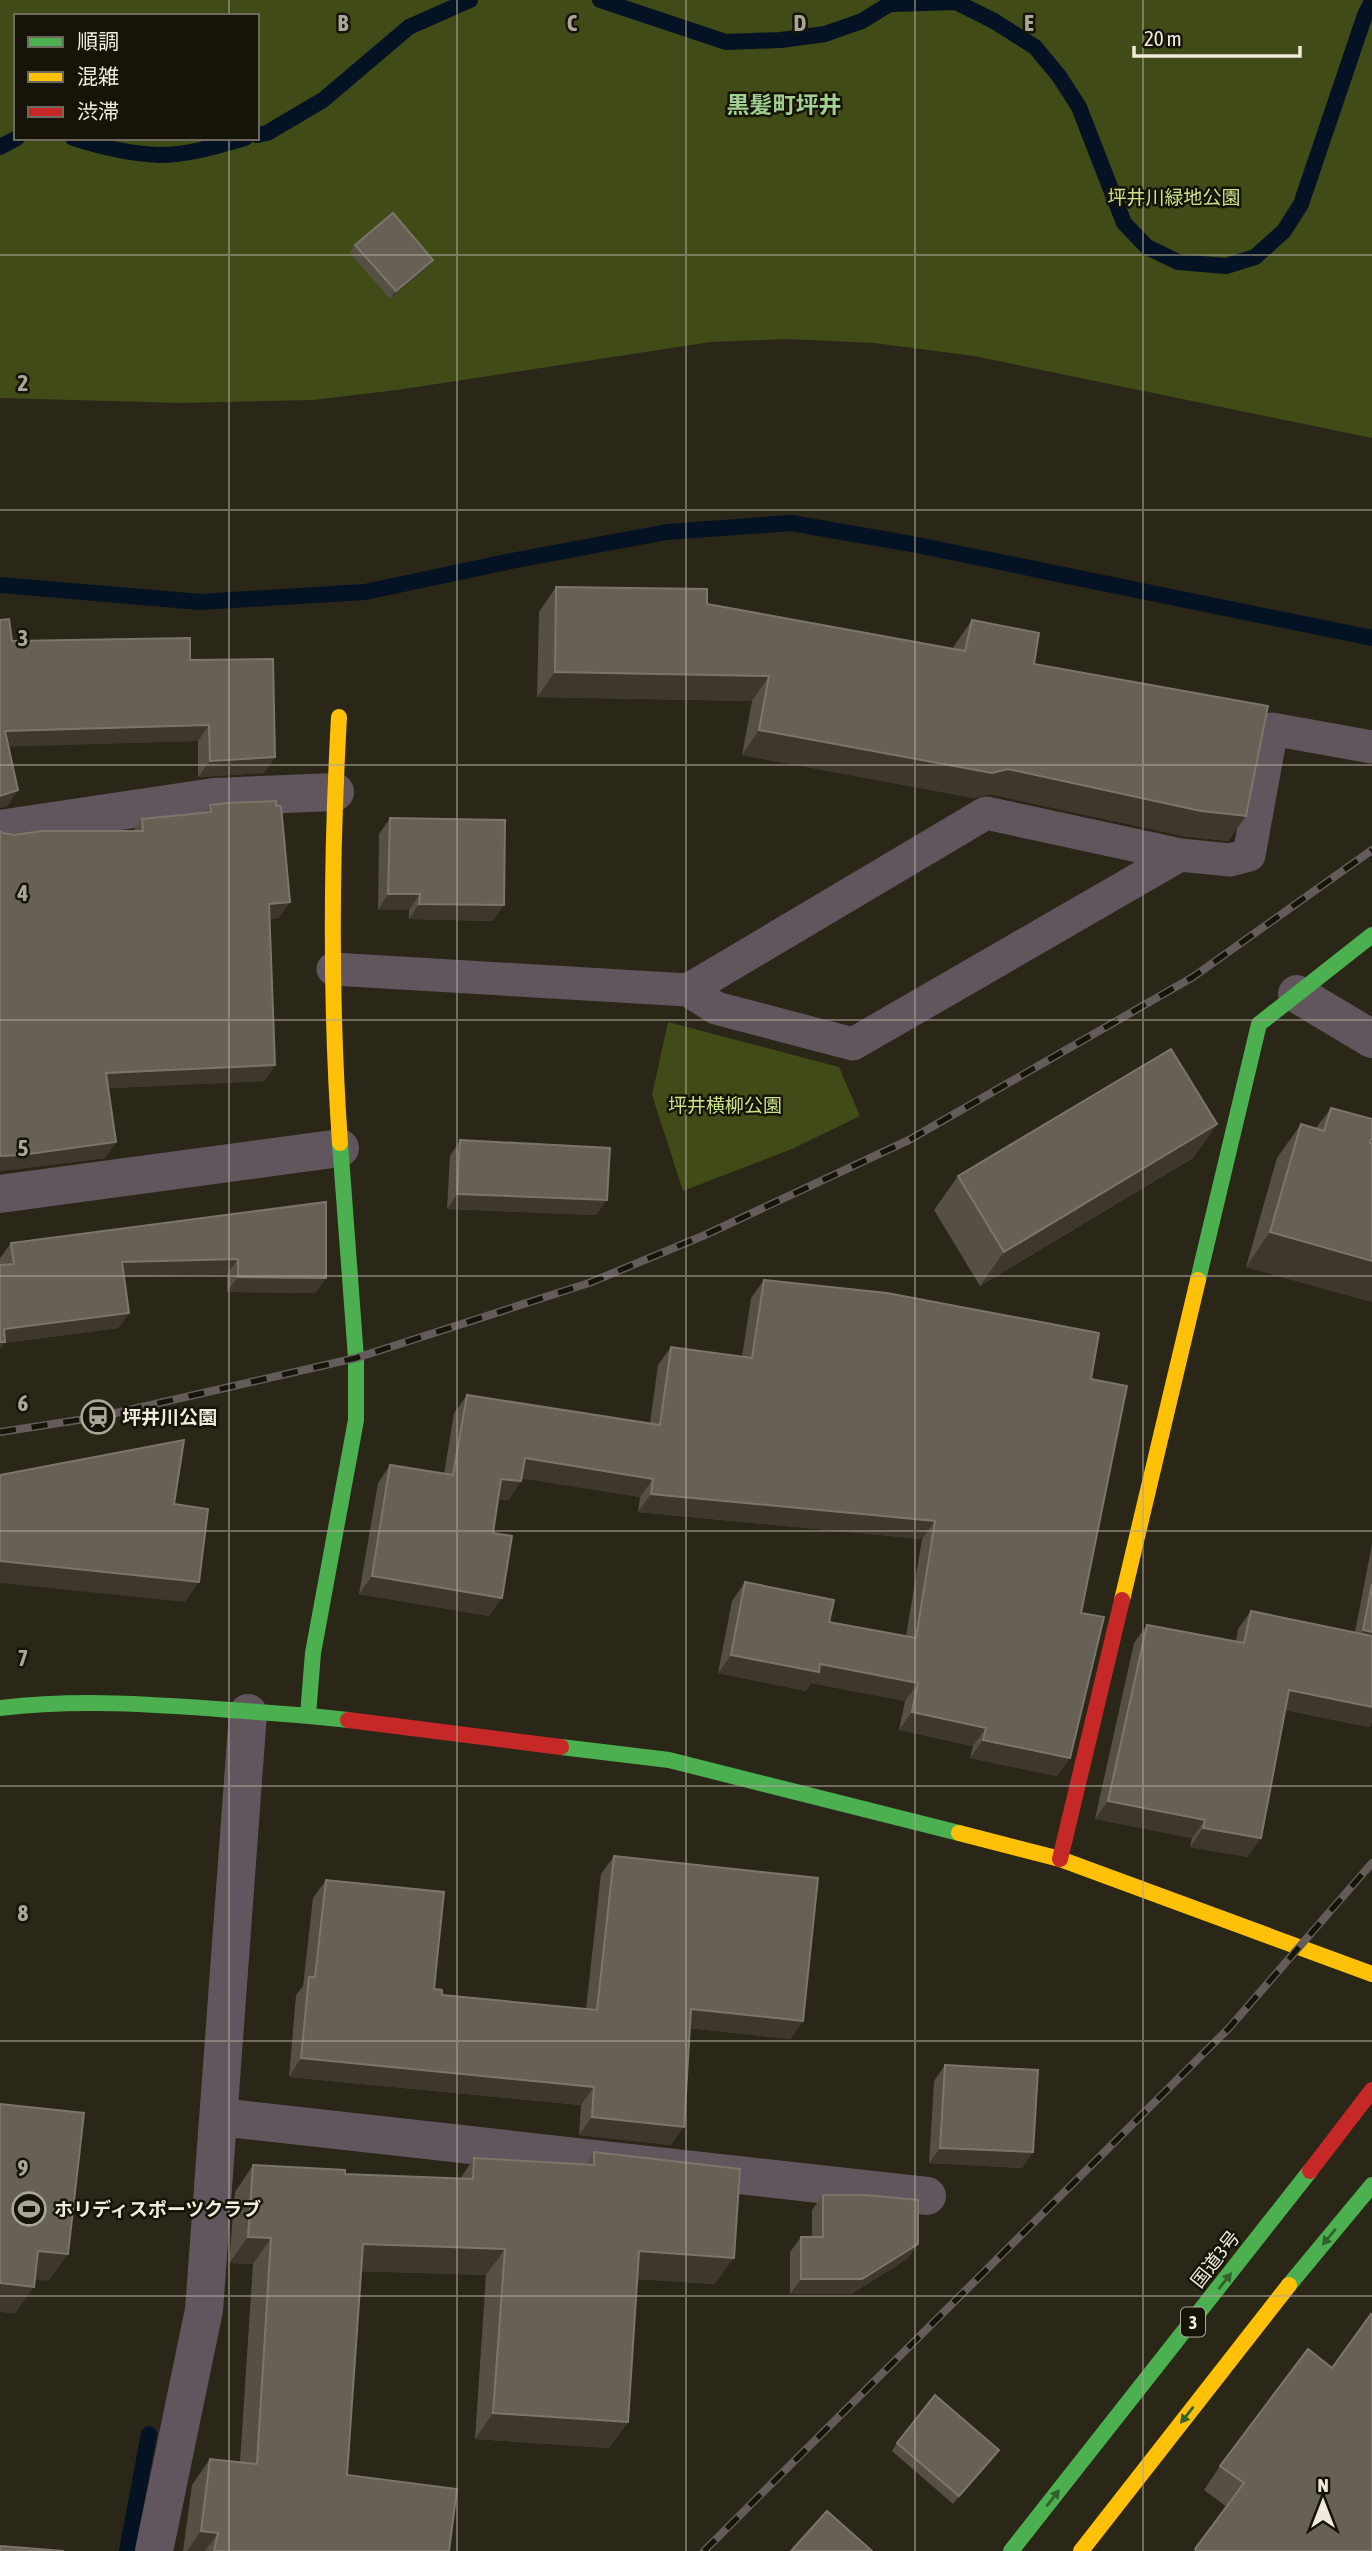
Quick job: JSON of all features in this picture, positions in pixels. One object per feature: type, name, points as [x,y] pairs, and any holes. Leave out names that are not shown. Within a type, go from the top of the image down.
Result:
[{"type":"main road","points":[[308,1715],[313,1653],[356,1420],[356,1358],[341,1148],[333,969],[335,792],[339,717]]},
{"type":"main road","points":[[1060,1859],[1259,1024],[1372,935]]},
{"type":"main road","points":[[0,1708],[31,1703],[139,1702],[248,1713],[308,1715],[669,1760],[845,1802],[1060,1859],[1372,1974]]},
{"type":"main road","name":"国道3号","points":[[1011,2551],[1372,2090]]},
{"type":"main road","points":[[1081,2551],[1280,2296],[1372,2185]]},
{"type":"street","points":[[0,829],[214,797],[335,792]]},
{"type":"street","points":[[1297,994],[1372,1039]]},
{"type":"street","points":[[0,1194],[341,1148]]},
{"type":"street","points":[[154,2551],[204,2310],[248,1713]]},
{"type":"street","points":[[219,2117],[927,2196]]},
{"type":"lane","points":[[688,990],[986,813],[1180,855],[1230,860],[1249,855],[1272,729],[1372,747]]},
{"type":"lane","points":[[333,969],[688,990],[716,1008],[853,1044],[1180,855]]},
{"type":"green space","name":"坪井川緑地公園","points":[[0,0],[1372,0],[1372,438],[974,356],[874,343],[786,339],[711,342],[397,390],[313,400],[182,403],[0,398]]},
{"type":"green space","name":"坪井横柳公園","points":[[668,1022],[839,1067],[860,1116],[792,1149],[683,1191],[652,1095]]},
{"type":"building","points":[[393,213],[433,260],[396,291],[355,245]]},
{"type":"building","points":[[556,587],[707,589],[707,604],[965,651],[972,620],[1039,633],[1034,664],[1268,706],[1246,816],[1201,811],[1008,769],[992,773],[759,730],[769,676],[555,672]]},
{"type":"building","points":[[9,619],[12,641],[190,638],[190,660],[273,659],[275,757],[210,761],[209,725],[5,731],[18,790],[0,796],[0,620]]},
{"type":"building","points":[[276,801],[276,806],[281,806],[290,902],[269,904],[275,1065],[106,1073],[116,1142],[0,1156],[0,831],[14,835],[42,831],[143,831],[142,819],[211,812],[210,805]]},
{"type":"building","points":[[390,818],[505,820],[504,905],[419,904],[420,894],[388,894]]},
{"type":"building","points":[[1171,1049],[1217,1124],[1004,1252],[958,1176]]},
{"type":"building","points":[[1331,1108],[1372,1119],[1372,1261],[1270,1232],[1301,1124],[1324,1131]]},
{"type":"building","points":[[460,1140],[610,1148],[607,1200],[457,1194]]},
{"type":"building","points":[[326,1202],[326,1278],[238,1277],[238,1259],[122,1262],[129,1313],[4,1329],[5,1342],[0,1342],[0,1265],[14,1264],[11,1243]]},
{"type":"building","points":[[764,1280],[887,1293],[1099,1333],[1091,1379],[1127,1386],[1081,1613],[1104,1617],[1070,1758],[983,1740],[986,1728],[912,1712],[918,1683],[820,1664],[819,1672],[731,1655],[745,1582],[834,1600],[829,1622],[916,1638],[935,1521],[651,1494],[653,1479],[525,1458],[521,1481],[501,1479],[493,1533],[512,1536],[502,1598],[372,1576],[390,1465],[453,1475],[467,1395],[660,1425],[671,1347],[752,1358]]},
{"type":"building","points":[[184,1440],[174,1504],[208,1509],[199,1582],[0,1561],[0,1475]]},
{"type":"building","points":[[1372,1584],[1372,1632],[1363,1630]]},
{"type":"building","points":[[1251,1611],[1372,1636],[1372,1707],[1289,1690],[1261,1838],[1203,1828],[1205,1820],[1108,1801],[1147,1625],[1244,1643]]},
{"type":"building","points":[[614,1856],[818,1878],[803,2021],[691,2009],[684,2127],[592,2117],[594,2087],[301,2058],[309,1977],[315,1977],[326,1880],[444,1892],[434,1989],[442,1990],[442,1995],[597,2010]]},
{"type":"building","points":[[945,2065],[1038,2070],[1033,2152],[940,2148]]},
{"type":"building","name":"ホリディスポーツクラブ","points":[[0,2104],[84,2113],[68,2254],[38,2251],[34,2287],[0,2283]]},
{"type":"building","points":[[594,2152],[740,2169],[734,2258],[639,2251],[628,2422],[493,2413],[505,2249],[363,2244],[347,2475],[457,2489],[449,2551],[214,2551],[218,2533],[201,2531],[210,2459],[257,2464],[271,2238],[248,2237],[253,2165],[345,2170],[345,2174],[473,2179],[474,2158],[594,2165]]},
{"type":"building","points":[[823,2195],[865,2195],[918,2200],[918,2244],[862,2279],[801,2279],[801,2237],[823,2237]]},
{"type":"building","points":[[1371,2314],[1372,2551],[1197,2551],[1195,2549],[1244,2483],[1220,2466],[1308,2349],[1332,2368]]},
{"type":"building","points":[[935,2395],[999,2450],[959,2496],[897,2443]]},
{"type":"building","points":[[827,2511],[872,2551],[791,2551]]},
{"type":"building","points":[[0,2546],[64,2551],[0,2551]]},
{"type":"waterway","points":[[259,135],[267,133],[323,100],[409,27],[470,0]]},
{"type":"waterway","points":[[600,0],[726,42],[781,40],[825,34],[862,21],[896,0]]},
{"type":"waterway","points":[[893,4],[956,2],[994,21],[1035,47],[1059,76],[1079,107],[1124,223],[1147,247],[1178,262],[1226,266],[1255,257],[1284,231],[1301,204],[1372,1]]},
{"type":"waterway","points":[[0,147],[14,140]]},
{"type":"waterway","points":[[80,140],[115,149],[159,155],[192,152],[238,140]]},
{"type":"waterway","points":[[0,585],[200,602],[365,592],[667,532],[791,523],[912,544],[1372,638]]},
{"type":"waterway","points":[[127,2551],[149,2434]]},
{"type":"railway","points":[[0,1432],[98,1417],[356,1358],[589,1283],[705,1235],[909,1140],[1193,977],[1372,850]]},
{"type":"railway","points":[[704,2551],[1229,2028],[1372,1863]]},
{"type":"traffic: fast","points":[[1198,1280],[1259,1024],[1372,935]]},
{"type":"traffic: fast","points":[[308,1715],[313,1653],[356,1420],[356,1358],[340,1143]]},
{"type":"traffic: fast","points":[[0,1708],[86,1703],[144,1704],[348,1720]]},
{"type":"traffic: fast","points":[[561,1747],[669,1760],[959,1833]]},
{"type":"traffic: fast","points":[[1011,2551],[1310,2171]]},
{"type":"traffic: fast","points":[[1289,2285],[1372,2185]]},
{"type":"traffic: slow","points":[[339,717],[333,930],[334,1036],[340,1143]]},
{"type":"traffic: slow","points":[[1122,1600],[1198,1280]]},
{"type":"traffic: slow","points":[[959,1833],[1060,1859],[1372,1974]]},
{"type":"traffic: slow","points":[[1081,2551],[1289,2285]]},
{"type":"traffic: jam","points":[[1060,1859],[1122,1600]]},
{"type":"traffic: jam","points":[[348,1720],[561,1747]]},
{"type":"traffic: jam","points":[[1310,2171],[1372,2090]]},
{"type":"place","name":"坪井川公園","points":[[98,1417]]},
{"type":"place","name":"ホリディスポーツクラブ","points":[[29,2209]]},
{"type":"district","name":"黒髪町坪井","points":[[784,105]]}]
